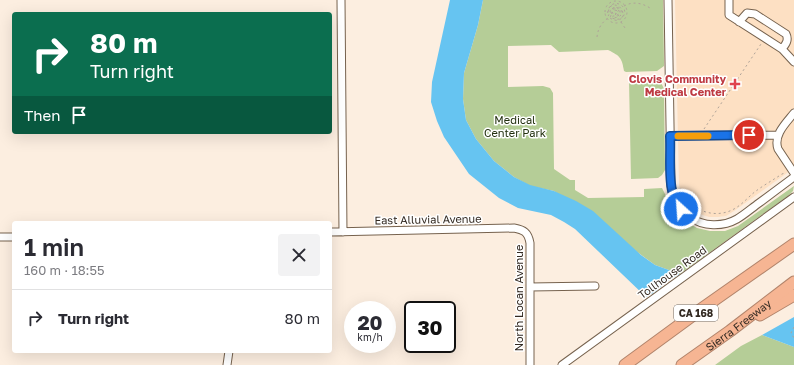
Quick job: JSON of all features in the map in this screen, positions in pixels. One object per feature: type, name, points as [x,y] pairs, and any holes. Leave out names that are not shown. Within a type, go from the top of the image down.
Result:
[{"type":"highway","points":[[768,262],[794,237]]},
{"type":"highway","name":"CA 168","points":[[625,365],[794,244]]},
{"type":"highway","name":"Sierra Freeway","points":[[682,365],[730,331],[794,282]]},
{"type":"highway","points":[[730,331],[794,295]]},
{"type":"street","points":[[341,0],[343,232]]},
{"type":"street","points":[[668,0],[671,183],[674,195],[681,209],[704,224],[724,224],[736,219],[794,177]]},
{"type":"street","points":[[729,0],[729,15],[782,49],[794,62]]},
{"type":"street","points":[[739,22],[747,13],[755,14],[786,34],[787,40],[782,49]]},
{"type":"street","points":[[793,171],[776,145],[778,135],[794,113]]},
{"type":"street","points":[[670,136],[778,135]]},
{"type":"street","name":"Tollhouse Road","points":[[562,365],[794,198]]},
{"type":"street","name":"East Alluvial Avenue","points":[[332,232],[514,228],[526,232]]},
{"type":"street","name":"North Locan Avenue","points":[[526,232],[530,242],[530,365]]},
{"type":"street","points":[[0,237],[12,237]]},
{"type":"street","points":[[530,287],[595,286]]},
{"type":"street","points":[[227,365],[229,353]]},
{"type":"path","points":[[615,1],[624,6],[626,12],[624,19],[614,23],[607,18],[605,10],[609,4],[615,1]]},
{"type":"path","points":[[597,37],[601,24],[611,16],[610,9],[615,6],[621,8],[622,10],[622,14],[619,17],[612,18],[619,19],[622,16],[623,11],[622,8],[616,4],[610,7],[608,16],[607,10],[608,8],[612,4],[618,3],[623,6],[624,15],[618,21],[610,18],[613,16],[616,17],[619,16],[621,11],[618,8],[615,7],[611,10],[612,15],[613,9],[618,9],[619,13],[616,16],[614,15],[616,14]]},
{"type":"path","points":[[624,6],[636,3],[650,8]]},
{"type":"path","points":[[621,21],[625,28]]},
{"type":"path","points":[[700,136],[765,38]]},
{"type":"path","points":[[678,189],[681,189],[690,204],[700,210],[707,213],[721,213],[734,209],[755,191],[782,174],[793,171]]},
{"type":"path","points":[[794,327],[791,333],[794,338]]},
{"type":"shaded area","name":"Clovis Community Medical Center","points":[[675,0],[794,0],[794,168],[726,216],[709,217],[700,214],[689,206],[681,195],[679,185]]},
{"type":"green space","name":"Medical Center Park","points":[[483,0],[663,0],[664,66],[657,71],[626,72],[624,71],[620,58],[608,50],[559,52],[551,45],[508,46],[508,87],[543,86],[550,88],[553,93],[554,169],[570,180],[575,180],[575,190],[588,198],[644,197],[644,189],[662,188],[669,202],[682,219],[697,228],[710,231],[725,231],[738,226],[794,186],[793,191],[680,274],[655,265],[554,191],[530,186],[514,177],[494,161],[476,139],[466,120],[463,99],[464,73],[478,25]]},
{"type":"green space","points":[[629,81],[656,81],[661,84],[664,89],[665,170],[658,178],[631,179]]},
{"type":"green space","points":[[762,335],[794,347],[794,365],[715,365],[741,346]]},
{"type":"water","points":[[450,0],[483,0],[478,25],[464,73],[463,99],[466,120],[476,139],[494,161],[514,177],[530,185],[554,191],[593,211],[641,255],[655,265],[680,274],[646,297],[575,229],[551,215],[518,208],[499,198],[469,174],[444,137],[431,102],[432,82]]},
{"type":"water","points":[[794,317],[794,347],[762,335]]},
{"type":"slow traffic","points":[[678,136],[708,136]]},
{"type":"place","name":"Clovis Community Medical Center","points":[[735,84]]},
{"type":"route","points":[[681,209],[671,186],[670,136],[749,135]]}]
